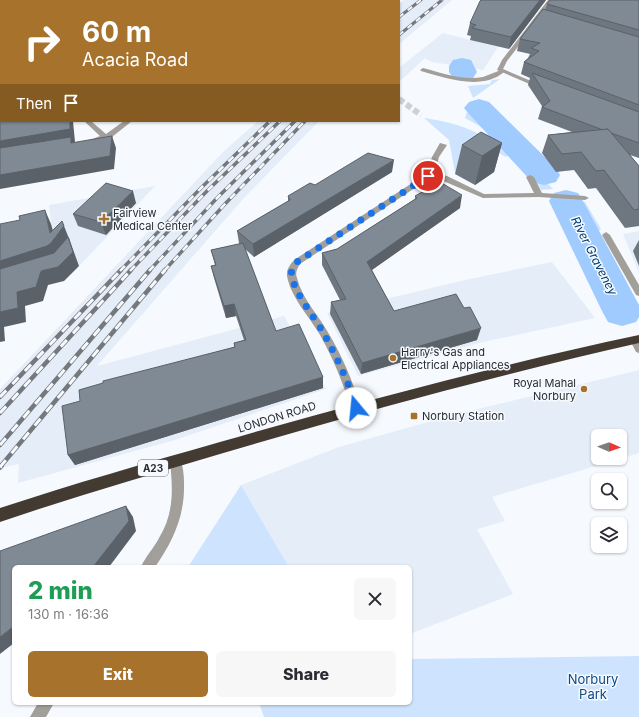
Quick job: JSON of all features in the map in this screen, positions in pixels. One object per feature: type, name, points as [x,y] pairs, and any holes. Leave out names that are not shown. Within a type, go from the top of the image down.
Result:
[{"type":"highway","name":"LONDON ROAD","points":[[0,515],[59,495],[176,462],[356,408],[561,356],[638,343]]},
{"type":"street","points":[[501,72],[500,70],[504,61],[551,0]]},
{"type":"street","points":[[538,17],[545,19]]},
{"type":"street","points":[[423,70],[472,81],[492,77],[501,72],[546,89]]},
{"type":"street","points":[[88,122],[105,138]]},
{"type":"street","points":[[83,144],[105,138],[128,122]]},
{"type":"street","points":[[356,408],[349,385],[323,332],[291,278],[291,269],[297,262],[428,176],[433,168],[434,157],[443,145]]},
{"type":"street","points":[[428,176],[444,178],[483,196],[539,195],[585,198]]},
{"type":"street","points":[[530,177],[539,195]]},
{"type":"street","points":[[606,235],[639,293]]},
{"type":"street","points":[[148,565],[172,528],[179,500],[176,462]]},
{"type":"street","points":[[37,717],[46,705]]},
{"type":"shaded area","points":[[404,0],[452,0],[400,43],[400,3]]},
{"type":"shaded area","points":[[443,33],[498,47],[483,70],[432,62],[425,58],[400,81],[400,67]]},
{"type":"shaded area","points":[[257,122],[318,122],[244,198],[97,366],[284,316],[326,389],[175,440],[18,483],[19,464],[0,468],[0,389],[224,151]]},
{"type":"shaded area","points":[[155,186],[79,266],[55,256],[49,205]]},
{"type":"shaded area","points":[[639,231],[639,273],[623,234]]},
{"type":"shaded area","points":[[552,262],[595,318],[483,342],[358,376],[327,313],[465,280]]},
{"type":"shaded area","points":[[639,370],[639,453],[627,457],[627,429],[591,429],[591,465],[599,465],[492,497],[505,521],[477,529],[513,594],[412,633],[412,565],[288,565],[241,485],[339,447],[453,415]]},
{"type":"green space","points":[[500,79],[473,98],[468,86],[490,84],[492,80]]},
{"type":"green space","points":[[474,108],[553,189],[541,190],[534,175],[499,137],[465,118],[467,112]]},
{"type":"green space","points":[[424,118],[469,129],[489,140],[508,155],[506,157],[489,148],[455,173],[449,140]]},
{"type":"green space","points":[[569,202],[585,202],[601,229],[590,240]]},
{"type":"green space","points":[[241,485],[288,565],[189,565]]},
{"type":"green space","name":"Norbury Park","points":[[639,656],[639,717],[264,717],[260,705],[412,705],[412,659]]},
{"type":"building","points":[[481,0],[540,0],[511,37],[472,28],[476,25],[470,23]]},
{"type":"building","points":[[550,0],[639,0],[639,30],[547,4]]},
{"type":"building","points":[[543,9],[639,37],[639,105],[524,62],[539,51],[531,48],[540,43],[520,39]]},
{"type":"building","points":[[532,73],[639,112],[639,143],[611,133],[608,129],[603,130],[542,107],[550,101]]},
{"type":"building","points":[[0,122],[70,122],[70,129],[0,141]]},
{"type":"building","points":[[608,129],[639,166],[639,209],[634,210],[604,170],[596,171],[581,152],[562,154],[548,135]]},
{"type":"building","points":[[481,132],[502,143],[482,156],[462,145]]},
{"type":"building","points":[[112,136],[110,156],[0,175],[0,148],[71,137],[71,143]]},
{"type":"building","points":[[368,153],[394,160],[253,244],[237,231],[290,200],[288,196],[310,183],[315,185]]},
{"type":"building","points":[[440,182],[462,195],[367,262],[394,311],[456,294],[464,308],[470,307],[481,328],[362,363],[331,302],[346,299],[322,253],[337,249],[417,198],[415,196]]},
{"type":"building","points":[[106,183],[133,191],[101,222],[73,214]]},
{"type":"building","points":[[45,210],[50,233],[62,221],[64,226],[51,243],[47,246],[0,261],[0,224],[20,220],[19,216]]},
{"type":"building","points":[[68,237],[73,252],[58,267],[41,271],[36,287],[17,292],[18,308],[0,312],[0,269],[54,253]]},
{"type":"building","points":[[243,243],[276,331],[299,324],[323,377],[68,455],[62,406],[80,401],[79,390],[103,383],[103,381],[235,347],[234,343],[246,340],[234,304],[224,306],[211,266],[216,265],[211,250]]},
{"type":"building","points":[[126,506],[129,521],[95,565],[12,565],[12,628],[0,637],[0,551]]},
{"type":"waterway","name":"River Graveney","points":[[462,66],[463,72]]},
{"type":"waterway","name":"River Graveney","points":[[479,108],[544,175]]},
{"type":"waterway","name":"River Graveney","points":[[566,201],[622,311]]},
{"type":"tunnel","points":[[400,100],[421,115]]},
{"type":"railway","points":[[400,16],[421,0]]},
{"type":"railway","points":[[400,34],[442,0]]},
{"type":"railway","points":[[120,271],[201,188],[269,122]]},
{"type":"railway","points":[[130,271],[207,191],[279,122]]},
{"type":"railway","points":[[149,271],[217,198],[294,122]]},
{"type":"railway","points":[[164,271],[225,204],[304,122]]},
{"type":"railway","points":[[0,397],[121,270]]},
{"type":"railway","points":[[0,413],[131,270]]},
{"type":"railway","points":[[0,445],[150,270]]},
{"type":"railway","points":[[1,466],[0,467],[165,270]]},
{"type":"place","name":"Fairview Medical Center","points":[[104,219]]},
{"type":"place","name":"Harry's Gas and Electrical Appliances","points":[[393,358]]},
{"type":"place","name":"Royal Mahal Norbury","points":[[584,389]]},
{"type":"place","name":"Norbury Station","points":[[414,416]]},
{"type":"route","points":[[356,408],[349,385],[323,332],[299,294],[291,278],[291,269],[297,262],[428,176]]}]
